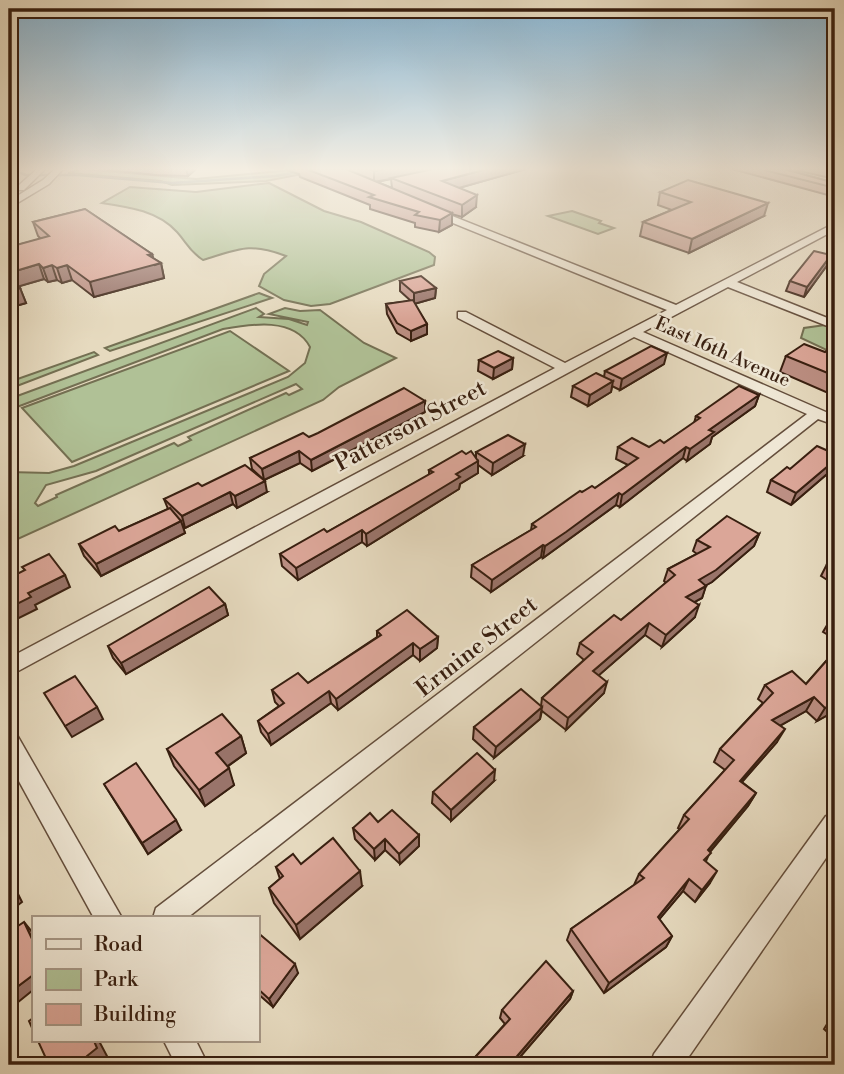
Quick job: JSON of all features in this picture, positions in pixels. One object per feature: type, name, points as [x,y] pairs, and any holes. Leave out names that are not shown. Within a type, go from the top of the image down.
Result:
[{"type":"street","points":[[453,219],[676,309]]},
{"type":"street","name":"Patterson Street","points":[[9,668],[676,309],[809,244],[835,226]]},
{"type":"street","points":[[727,282],[835,325]]},
{"type":"street","points":[[462,316],[565,368]]},
{"type":"street","name":"East 16th Avenue","points":[[633,332],[826,417]]},
{"type":"street","name":"Ermine Street","points":[[169,916],[826,417]]},
{"type":"street","points":[[9,742],[108,916]]},
{"type":"street","points":[[665,1065],[835,824]]},
{"type":"street","points":[[180,1042],[193,1065]]},
{"type":"green space","points":[[161,219],[351,219],[429,252],[435,257],[434,265],[330,304],[311,306],[284,300],[259,286],[264,274],[286,256],[253,248],[203,260]]},
{"type":"green space","points":[[557,219],[596,219],[614,228],[598,234]]},
{"type":"green space","points":[[259,293],[272,298],[110,351],[105,348]]},
{"type":"green space","points":[[256,308],[264,314],[259,317],[289,319],[307,325],[308,322],[269,314],[285,308],[300,311],[320,310],[364,343],[396,358],[339,387],[323,400],[9,543],[9,472],[49,473],[74,466],[288,377],[305,363],[310,347],[303,337],[283,327],[247,325],[223,329],[9,410],[9,399]],"holes":[[[296,384],[302,389],[289,395],[286,393],[188,437],[191,440],[178,446],[174,443],[56,495],[57,497],[38,506],[35,503],[46,485],[96,471]]]},
{"type":"green space","points":[[825,325],[835,328],[835,354],[801,338],[804,328]]},
{"type":"green space","points":[[230,331],[289,371],[72,462],[22,408]]},
{"type":"green space","points":[[94,352],[98,355],[9,389],[9,382]]},
{"type":"building","points":[[45,219],[100,219],[161,263],[90,282],[67,265],[43,268],[39,264],[9,273],[9,247],[49,236],[33,222]]},
{"type":"building","points":[[650,219],[734,219],[692,239],[643,222]]},
{"type":"building","points":[[814,251],[831,255],[807,287],[790,281]]},
{"type":"building","points":[[421,276],[436,288],[414,293],[400,281]]},
{"type":"building","points":[[9,278],[20,288],[9,291]]},
{"type":"building","points":[[413,300],[427,324],[411,331],[397,323],[386,304]]},
{"type":"building","points":[[804,344],[825,352],[835,348],[835,376],[786,356]]},
{"type":"building","points":[[651,346],[667,353],[622,379],[605,371]]},
{"type":"building","points":[[498,351],[513,358],[494,368],[479,360]]},
{"type":"building","points":[[596,373],[613,381],[590,395],[573,386]]},
{"type":"building","points":[[739,386],[759,395],[709,430],[714,432],[690,449],[686,447],[622,495],[619,493],[566,532],[492,580],[472,565],[536,527],[532,524],[580,491],[592,486],[595,488],[638,458],[618,447],[632,438],[649,447],[660,440],[664,443],[700,418],[696,416]]},
{"type":"building","points":[[404,388],[425,401],[311,460],[299,451],[262,469],[250,458],[303,433],[309,437],[318,433]]},
{"type":"building","points":[[508,435],[525,444],[493,463],[476,452]]},
{"type":"building","points":[[817,446],[835,454],[835,460],[796,493],[771,480],[787,467],[790,469]]},
{"type":"building","points":[[462,451],[466,454],[471,451],[478,461],[456,474],[460,477],[366,534],[362,530],[296,568],[280,554],[324,529],[327,532],[433,472],[429,470]]},
{"type":"building","points":[[245,465],[265,481],[235,496],[230,492],[182,516],[164,499],[198,483],[202,486]]},
{"type":"building","points":[[170,508],[181,521],[96,564],[79,544],[115,526],[119,531]]},
{"type":"building","points":[[727,516],[759,534],[716,570],[699,580],[706,586],[686,597],[699,605],[666,635],[649,623],[593,671],[607,682],[568,718],[542,698],[593,652],[580,643],[614,615],[621,620],[675,575],[668,569],[710,547],[697,540]]},
{"type":"building","points":[[49,554],[65,575],[28,593],[31,597],[9,608],[9,578],[25,570],[22,567]]},
{"type":"building","points":[[835,556],[835,569],[827,564]]},
{"type":"building","points":[[209,587],[225,604],[121,663],[108,646]]},
{"type":"building","points":[[407,610],[438,637],[420,649],[413,643],[336,699],[329,691],[268,734],[258,721],[284,703],[272,690],[298,673],[308,683],[381,635],[377,631]]},
{"type":"building","points":[[835,651],[835,702],[825,708],[814,697],[772,720],[785,729],[740,781],[756,793],[708,850],[711,853],[704,860],[717,871],[702,890],[689,879],[658,917],[672,936],[609,983],[571,929],[644,878],[639,874],[689,819],[684,815],[734,760],[720,749],[773,693],[765,685],[792,671],[806,684]]},
{"type":"building","points":[[75,676],[97,707],[65,726],[44,693]]},
{"type":"building","points":[[521,689],[542,707],[496,747],[474,727]]},
{"type":"building","points":[[222,714],[241,736],[216,753],[229,768],[199,790],[167,749]]},
{"type":"building","points":[[477,753],[495,770],[451,810],[433,792]]},
{"type":"building","points":[[136,763],[176,820],[142,843],[104,784]]},
{"type":"building","points":[[392,810],[419,835],[399,854],[385,839],[374,849],[353,828],[370,813],[378,822]]},
{"type":"building","points":[[333,838],[360,871],[296,925],[269,888],[283,876],[276,867],[293,854],[301,864]]},
{"type":"building","points":[[24,922],[32,939],[32,976],[9,993],[9,932]]},
{"type":"building","points":[[259,934],[295,964],[269,999],[259,990]]},
{"type":"building","points":[[546,961],[573,991],[512,1062],[515,1065],[468,1065],[510,1019],[502,1010]]},
{"type":"building","points":[[38,1042],[94,1042],[97,1048],[87,1056],[91,1065],[49,1065]]}]
